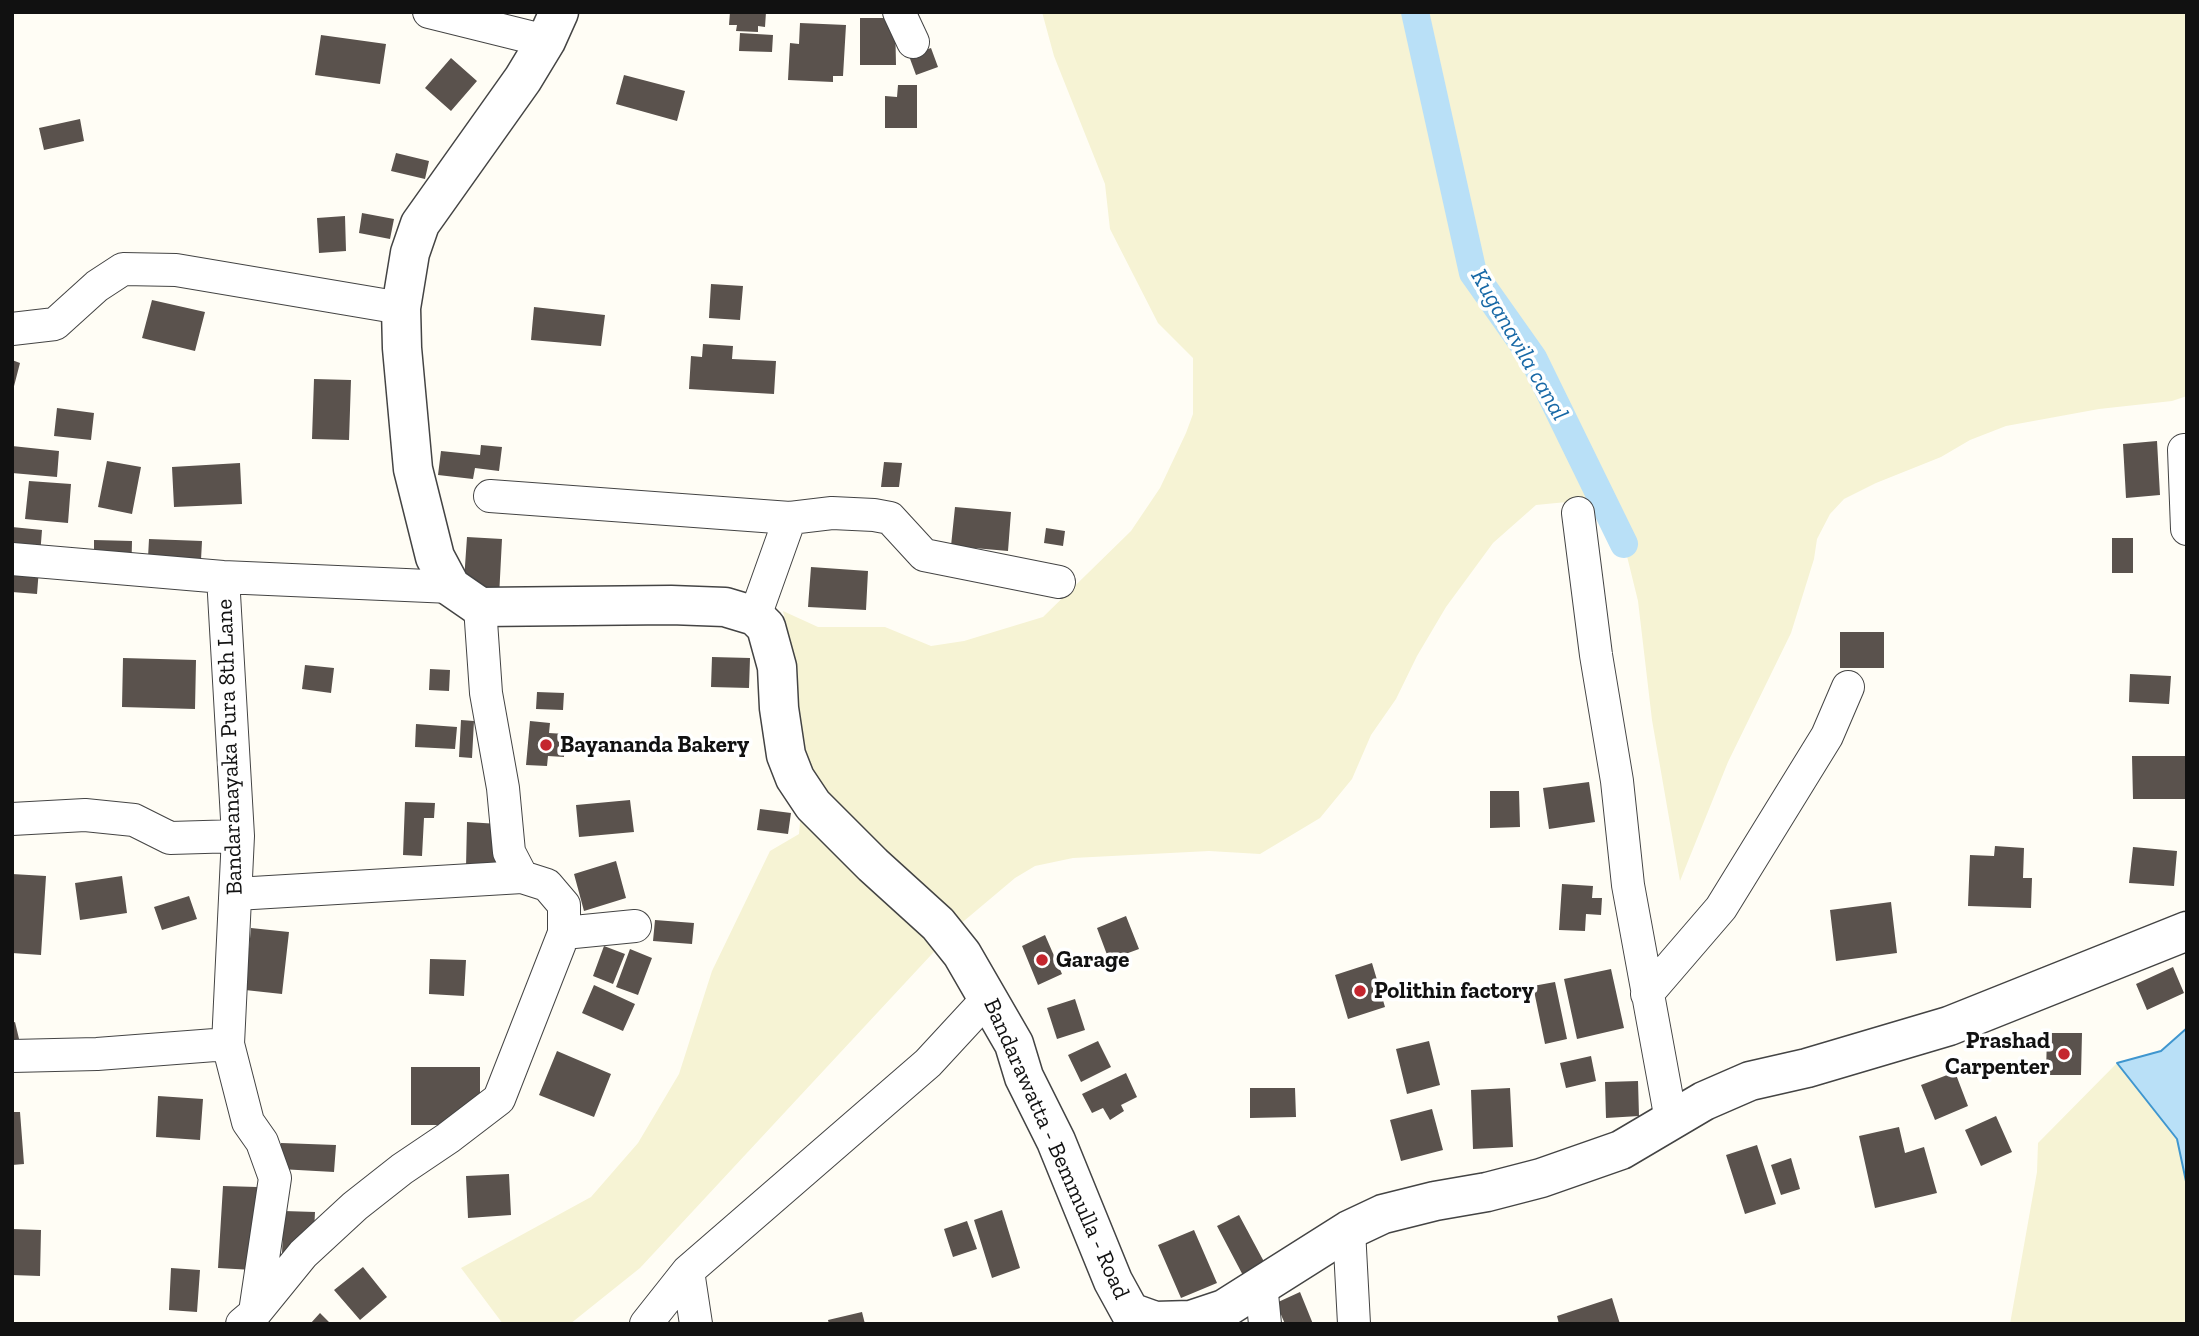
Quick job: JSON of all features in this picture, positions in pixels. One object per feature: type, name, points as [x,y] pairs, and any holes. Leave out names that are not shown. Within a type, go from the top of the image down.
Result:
[{"type":"street","points":[[429,12],[553,27],[496,120],[458,168],[420,224],[410,253],[401,308],[401,348],[413,469],[435,557],[466,597],[503,788],[509,852],[522,877]]},
{"type":"street","points":[[899,12],[913,42]]},
{"type":"street","points":[[12,328],[55,324],[97,286],[123,269],[176,270],[401,308]]},
{"type":"street","points":[[2184,450],[2187,529]]},
{"type":"street","points":[[490,496],[790,519],[832,513],[874,515],[890,518],[924,555],[1059,582]]},
{"type":"street","points":[[1578,513],[1628,885],[1671,1120]]},
{"type":"street","points":[[12,559],[466,597],[725,607],[755,616],[790,519]]},
{"type":"street","name":"Bandaranayaka Pura 8th Lane","points":[[223,577],[238,836],[228,1044],[248,1122],[262,1142],[275,1178],[248,1318]]},
{"type":"street","name":"Bandarawatta - Bemmulla - Road","points":[[755,616],[766,628],[773,648],[786,755],[795,778],[813,805],[938,924],[962,954],[1014,1044],[1024,1077],[1056,1141],[1113,1281],[1130,1312],[1155,1321],[1191,1320],[1224,1309],[1349,1230],[1383,1214],[1541,1178],[1621,1150],[1704,1101],[1750,1082],[1949,1026],[2187,931]]},
{"type":"street","points":[[1647,994],[1721,908],[1827,736],[1849,687]]},
{"type":"street","points":[[12,819],[85,815],[134,820],[170,838],[238,836]]},
{"type":"street","points":[[236,894],[522,877],[547,885],[564,905],[564,933],[499,1099],[448,1138],[402,1168],[355,1206],[303,1254],[248,1318]]},
{"type":"street","points":[[564,933],[635,926]]},
{"type":"street","points":[[646,1324],[688,1271],[928,1063],[989,997]]},
{"type":"street","points":[[12,1056],[97,1054],[228,1044]]},
{"type":"street","points":[[1349,1230],[1354,1324]]},
{"type":"street","points":[[688,1271],[696,1324]]},
{"type":"street","points":[[1261,1284],[1265,1324]]},
{"type":"shaded area","points":[[1042,12],[2187,12],[2187,396],[2172,401],[2099,409],[2006,426],[1844,499],[1830,514],[1817,539],[1814,559],[1791,633],[1728,762],[1680,881],[1652,720],[1638,601],[1624,544],[1600,508],[1577,501],[1536,505],[1493,543],[1446,607],[1396,699],[1371,735],[1352,779],[1320,818],[1260,854],[1209,851],[1073,858],[1035,866],[1015,878],[958,926],[640,1268],[570,1324],[503,1324],[461,1268],[591,1197],[638,1143],[679,1074],[712,971],[770,851],[799,834],[806,752],[796,714],[793,652],[783,611],[818,627],[885,627],[931,646],[964,641],[1043,617],[1131,531],[1160,488],[1186,433],[1193,414],[1193,358],[1158,323],[1110,229],[1105,184],[1054,56]]},
{"type":"shaded area","points":[[2117,1063],[2177,1139],[2187,1186],[2187,1324],[2010,1324],[2037,1172],[2038,1143]]},
{"type":"water","points":[[2187,1028],[2187,1186],[2177,1139],[2117,1063],[2161,1051]]},
{"type":"building","points":[[730,12],[766,12],[765,27],[758,26],[758,32],[736,31],[737,25],[729,25]]},
{"type":"building","points":[[860,18],[895,18],[896,65],[860,65]]},
{"type":"building","points":[[800,23],[846,25],[843,76],[833,76],[833,82],[788,80],[790,43],[799,44]]},
{"type":"building","points":[[740,33],[773,35],[772,52],[739,51]]},
{"type":"building","points":[[321,35],[386,44],[380,84],[315,75]]},
{"type":"building","points":[[931,48],[938,67],[916,75],[909,56]]},
{"type":"building","points":[[451,58],[477,81],[451,111],[425,88]]},
{"type":"building","points":[[624,75],[685,91],[677,121],[616,104]]},
{"type":"building","points":[[898,85],[917,85],[917,128],[885,128],[885,96],[897,97]]},
{"type":"building","points":[[80,119],[84,141],[44,150],[39,128]]},
{"type":"building","points":[[396,153],[429,161],[425,179],[391,171]]},
{"type":"building","points":[[362,213],[394,219],[390,239],[359,233]]},
{"type":"building","points":[[345,216],[346,251],[319,253],[317,218]]},
{"type":"building","points":[[711,284],[743,286],[740,320],[709,318]]},
{"type":"building","points":[[152,300],[205,312],[195,351],[142,338]]},
{"type":"building","points":[[534,307],[605,315],[601,346],[531,340]]},
{"type":"building","points":[[703,344],[733,346],[732,359],[776,361],[774,394],[689,389],[691,356],[702,357]]},
{"type":"building","points":[[12,360],[20,363],[13,390],[12,389]]},
{"type":"building","points":[[314,379],[351,380],[349,440],[312,439]]},
{"type":"building","points":[[57,408],[94,413],[91,440],[54,436]]},
{"type":"building","points":[[2157,441],[2160,495],[2126,498],[2123,444]]},
{"type":"building","points":[[481,445],[502,447],[499,471],[475,468],[473,479],[438,475],[441,451],[480,455]]},
{"type":"building","points":[[12,446],[59,451],[57,477],[12,473]]},
{"type":"building","points":[[107,461],[141,467],[132,514],[98,507]]},
{"type":"building","points":[[884,462],[902,463],[899,487],[881,487]]},
{"type":"building","points":[[240,463],[242,504],[174,507],[172,467]]},
{"type":"building","points":[[29,481],[71,484],[68,523],[25,519]]},
{"type":"building","points":[[955,507],[1011,512],[1008,551],[951,546]]},
{"type":"building","points":[[12,527],[42,530],[37,594],[12,592]]},
{"type":"building","points":[[1046,528],[1065,531],[1063,546],[1044,543]]},
{"type":"building","points":[[467,537],[502,539],[499,597],[463,595]]},
{"type":"building","points":[[2112,538],[2133,538],[2133,573],[2112,573]]},
{"type":"building","points":[[149,539],[202,541],[200,579],[147,576]]},
{"type":"building","points":[[94,540],[132,541],[131,584],[94,583]]},
{"type":"building","points":[[811,567],[868,571],[866,610],[808,607]]},
{"type":"building","points":[[1840,632],[1884,632],[1884,668],[1840,668]]},
{"type":"building","points":[[712,657],[750,658],[749,688],[711,687]]},
{"type":"building","points":[[123,658],[196,660],[195,709],[122,707]]},
{"type":"building","points":[[305,665],[334,668],[331,693],[302,689]]},
{"type":"building","points":[[430,669],[450,670],[449,691],[429,690]]},
{"type":"building","points":[[2130,674],[2171,676],[2169,704],[2129,702]]},
{"type":"building","points":[[537,692],[564,693],[563,710],[536,709]]},
{"type":"building","points":[[461,720],[474,721],[472,758],[459,757]]},
{"type":"building","name":"Bayananda Bakery","points":[[530,721],[550,723],[549,733],[565,734],[564,757],[548,756],[547,766],[526,765]]},
{"type":"building","points":[[416,724],[457,727],[455,749],[415,747]]},
{"type":"building","points":[[2132,756],[2187,756],[2187,799],[2133,799]]},
{"type":"building","points":[[1589,782],[1595,822],[1549,829],[1543,788]]},
{"type":"building","points":[[1490,791],[1519,791],[1520,827],[1490,828]]},
{"type":"building","points":[[630,800],[634,832],[579,837],[576,805]]},
{"type":"building","points":[[405,802],[435,803],[434,818],[424,818],[422,856],[403,855]]},
{"type":"building","points":[[760,809],[791,813],[788,834],[757,830]]},
{"type":"building","points":[[467,822],[499,824],[497,868],[466,867]]},
{"type":"building","points":[[1995,846],[2024,848],[2023,878],[2032,878],[2031,908],[1968,906],[1970,855],[1994,856]]},
{"type":"building","points":[[2133,847],[2177,851],[2174,886],[2129,883]]},
{"type":"building","points":[[616,861],[626,898],[584,911],[574,874]]},
{"type":"building","points":[[12,874],[46,876],[41,955],[12,953]]},
{"type":"building","points":[[122,876],[127,913],[80,920],[75,883]]},
{"type":"building","points":[[1562,884],[1593,886],[1592,898],[1602,898],[1601,915],[1586,914],[1585,931],[1559,930]]},
{"type":"building","points":[[189,896],[197,919],[162,930],[154,907]]},
{"type":"building","points":[[1891,902],[1897,953],[1836,961],[1830,910]]},
{"type":"building","points":[[1126,916],[1139,949],[1109,960],[1097,928]]},
{"type":"building","points":[[655,920],[694,923],[692,944],[653,941]]},
{"type":"building","points":[[251,928],[289,932],[282,994],[245,990]]},
{"type":"building","name":"Garage","points":[[1045,935],[1062,974],[1038,985],[1022,946]]},
{"type":"building","points":[[604,946],[625,954],[613,984],[593,976]]},
{"type":"building","points":[[630,949],[652,958],[638,995],[616,987]]},
{"type":"building","points":[[430,959],[466,960],[464,996],[429,994]]},
{"type":"building","name":"Polithin factory","points":[[1372,963],[1385,1007],[1348,1019],[1335,975]]},
{"type":"building","points":[[2173,967],[2184,993],[2147,1010],[2136,984]]},
{"type":"building","points":[[1611,969],[1624,1028],[1577,1039],[1564,979]]},
{"type":"building","points":[[1555,982],[1567,1039],[1545,1044],[1533,986]]},
{"type":"building","points":[[594,985],[635,1004],[623,1031],[582,1013]]},
{"type":"building","points":[[1075,999],[1085,1030],[1057,1039],[1047,1008]]},
{"type":"building","points":[[15,1022],[25,1064],[12,1067],[12,1023]]},
{"type":"building","name":"Prashad Carpenter","points":[[2047,1033],[2082,1033],[2081,1075],[2046,1075]]},
{"type":"building","points":[[1098,1041],[1111,1067],[1081,1082],[1068,1055]]},
{"type":"building","points":[[1429,1041],[1440,1085],[1407,1094],[1396,1049]]},
{"type":"building","points":[[557,1051],[611,1074],[594,1117],[539,1095]]},
{"type":"building","points":[[1591,1056],[1596,1081],[1566,1088],[1560,1063]]},
{"type":"building","points":[[411,1067],[480,1067],[480,1125],[411,1125]]},
{"type":"building","points":[[1955,1072],[1968,1106],[1935,1120],[1921,1085]]},
{"type":"building","points":[[1126,1073],[1137,1097],[1121,1105],[1124,1111],[1110,1120],[1103,1108],[1092,1113],[1082,1094]]},
{"type":"building","points":[[1638,1081],[1639,1116],[1606,1118],[1605,1082]]},
{"type":"building","points":[[1250,1088],[1295,1088],[1296,1117],[1250,1118]]},
{"type":"building","points":[[1510,1088],[1513,1147],[1473,1149],[1471,1090]]},
{"type":"building","points":[[158,1096],[203,1099],[200,1140],[156,1137]]},
{"type":"building","points":[[1432,1109],[1443,1150],[1401,1161],[1390,1120]]},
{"type":"building","points":[[12,1112],[20,1112],[24,1164],[12,1165]]},
{"type":"building","points":[[1996,1116],[2012,1152],[1981,1166],[1965,1130]]},
{"type":"building","points":[[1899,1127],[1905,1153],[1924,1147],[1937,1193],[1875,1208],[1859,1136]]},
{"type":"building","points":[[281,1143],[336,1145],[334,1172],[280,1169]]},
{"type":"building","points":[[1757,1145],[1776,1204],[1745,1214],[1726,1155]]},
{"type":"building","points":[[1791,1158],[1800,1189],[1781,1195],[1771,1165]]},
{"type":"building","points":[[509,1174],[511,1215],[468,1218],[466,1176]]},
{"type":"building","points":[[223,1186],[257,1187],[253,1270],[218,1268]]},
{"type":"building","points":[[1002,1210],[1020,1268],[992,1278],[974,1220]]},
{"type":"building","points":[[284,1211],[315,1212],[313,1255],[282,1253]]},
{"type":"building","points":[[1239,1215],[1269,1271],[1247,1283],[1217,1226]]},
{"type":"building","points":[[967,1221],[977,1249],[953,1257],[944,1229]]},
{"type":"building","points":[[12,1229],[41,1230],[40,1276],[12,1275]]},
{"type":"building","points":[[1194,1230],[1217,1283],[1181,1298],[1158,1245]]},
{"type":"building","points":[[363,1267],[387,1297],[360,1320],[334,1290]]},
{"type":"building","points":[[171,1268],[200,1270],[197,1312],[169,1310]]},
{"type":"building","points":[[1300,1292],[1313,1324],[1285,1324],[1276,1303]]},
{"type":"building","points":[[1612,1298],[1620,1324],[1559,1324],[1557,1316]]},
{"type":"building","points":[[862,1312],[865,1324],[829,1324],[828,1320]]},
{"type":"building","points":[[320,1313],[331,1324],[310,1324]]},
{"type":"waterway","name":"Kuganavila canal","points":[[1415,12],[1473,273],[1533,358],[1624,544]]},
{"type":"place","name":"Bayananda Bakery","points":[[546,745]]},
{"type":"place","name":"Garage","points":[[1042,960]]},
{"type":"place","name":"Polithin factory","points":[[1360,991]]},
{"type":"place","name":"Prashad Carpenter","points":[[2064,1054]]}]
